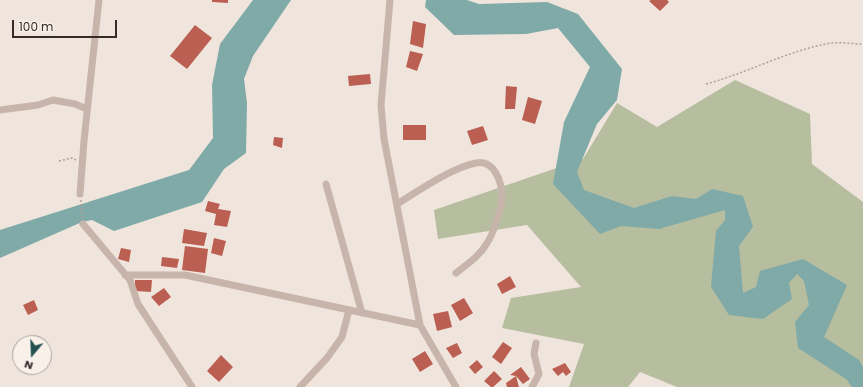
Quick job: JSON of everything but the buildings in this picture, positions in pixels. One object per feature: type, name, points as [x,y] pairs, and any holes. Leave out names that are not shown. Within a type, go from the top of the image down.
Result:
[{"type":"street","points":[[80,194],[87,109],[99,0]]},
{"type":"street","points":[[390,0],[381,105],[384,139],[420,325],[456,387]]},
{"type":"street","points":[[0,110],[53,100],[75,104],[87,109]]},
{"type":"street","points":[[397,204],[457,169],[477,162],[487,164],[494,169],[499,178],[502,197],[498,216],[488,242],[482,251],[456,272]]},
{"type":"street","points":[[326,184],[362,313]]},
{"type":"street","points":[[83,224],[130,280],[138,304],[192,387]]},
{"type":"street","points":[[125,275],[185,275],[420,325]]},
{"type":"street","points":[[300,387],[327,358],[342,337],[349,310]]},
{"type":"street","points":[[532,387],[539,374],[534,354],[536,343]]},
{"type":"path","points":[[706,84],[827,43],[863,44]]},
{"type":"path","points":[[59,161],[72,158],[82,165]]},
{"type":"path","points":[[80,194],[83,224]]},
{"type":"green space","points":[[735,80],[810,114],[812,164],[863,202],[863,387],[677,387],[640,372],[628,387],[569,387],[584,344],[502,328],[511,298],[581,287],[527,225],[438,239],[434,210],[583,159],[617,103],[657,127]]},
{"type":"water","points":[[253,0],[291,0],[253,56],[244,79],[247,103],[246,153],[224,169],[202,202],[114,231],[92,220],[82,222],[0,258],[0,230],[189,170],[213,138],[212,85],[220,44]]},
{"type":"water","points":[[426,0],[467,0],[479,4],[547,2],[578,14],[622,69],[617,100],[597,124],[577,172],[584,190],[634,208],[672,196],[696,199],[712,189],[743,196],[753,227],[739,246],[743,293],[756,287],[760,271],[803,259],[847,285],[824,337],[859,360],[863,367],[863,387],[852,387],[846,379],[798,348],[795,322],[809,305],[804,281],[797,274],[789,283],[792,299],[763,319],[729,315],[711,287],[716,231],[725,220],[725,210],[659,229],[621,226],[600,234],[553,184],[564,122],[590,67],[558,28],[526,34],[454,35],[425,7]]}]
